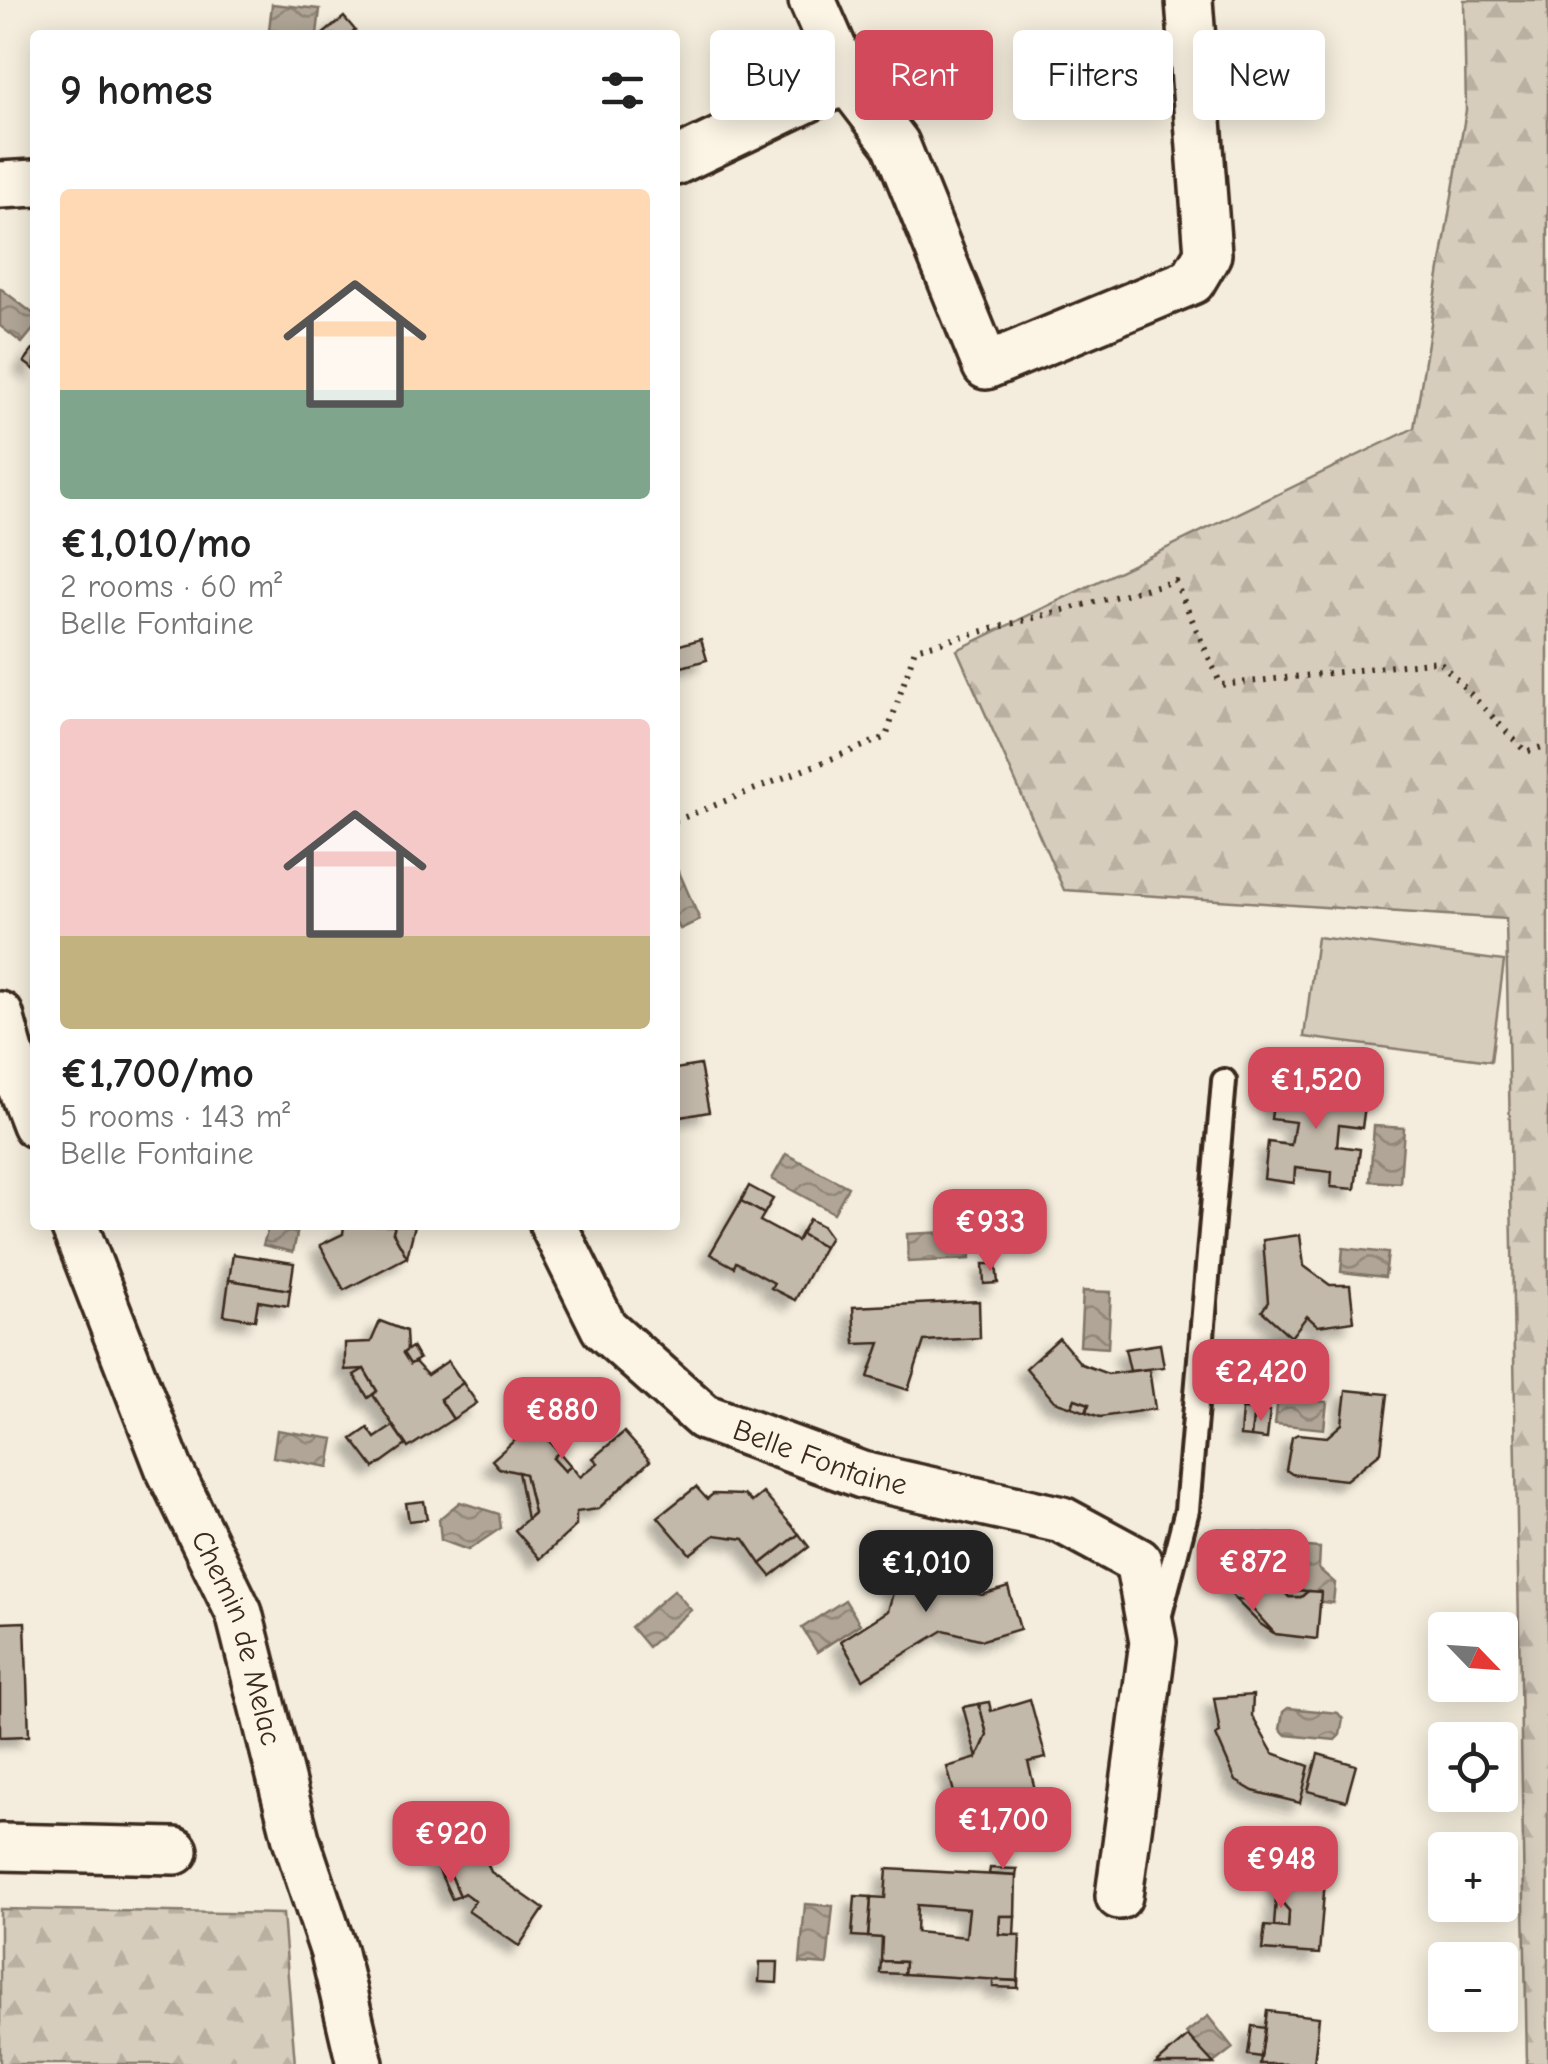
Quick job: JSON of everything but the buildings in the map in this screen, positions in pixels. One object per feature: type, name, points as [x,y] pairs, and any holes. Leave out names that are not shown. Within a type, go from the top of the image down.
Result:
[{"type":"street","points":[[812,0],[847,80],[896,144],[986,366],[1192,281],[1208,254],[1190,0]]},
{"type":"street","points":[[680,160],[847,80]]},
{"type":"street","points":[[0,185],[30,183]]},
{"type":"street","points":[[0,1015],[30,1111]]},
{"type":"street","name":"Chemin de Melac","points":[[76,1230],[169,1469],[239,1613],[296,1839],[334,1954],[360,2064]]},
{"type":"street","name":"Belle Fontaine","points":[[555,1230],[604,1328],[704,1417],[862,1475],[1062,1520],[1138,1561],[1153,1642],[1119,1896]]},
{"type":"street","points":[[0,1848],[175,1851]]},
{"type":"lane","points":[[1153,1642],[1187,1510],[1224,1082]]},
{"type":"path","points":[[680,819],[886,737],[915,649],[1174,581],[1221,685],[1439,661],[1526,752],[1548,745]]},
{"type":"green space","points":[[1464,0],[1548,0],[1548,2064],[1527,2064],[1506,919],[1064,890],[957,650],[1414,428],[1466,110]]},
{"type":"green space","points":[[1317,937],[1504,961],[1491,1061],[1304,1037]]},
{"type":"green space","points":[[0,1909],[283,1914],[295,2064],[0,2064]]},
{"type":"water","points":[[272,4],[320,9],[318,30],[269,30]]},
{"type":"water","points":[[0,288],[30,311],[30,333],[22,343],[0,326]]},
{"type":"water","points":[[680,874],[700,920],[680,929]]},
{"type":"water","points":[[1374,1126],[1404,1128],[1400,1183],[1370,1181]]},
{"type":"water","points":[[786,1154],[848,1187],[834,1213],[772,1179]]},
{"type":"water","points":[[268,1230],[298,1230],[293,1252],[263,1245]]},
{"type":"water","points":[[969,1231],[970,1259],[908,1262],[907,1234]]},
{"type":"water","points":[[1343,1248],[1388,1253],[1385,1277],[1341,1272]]},
{"type":"water","points":[[1083,1291],[1111,1292],[1108,1348],[1080,1346]]},
{"type":"water","points":[[1278,1397],[1327,1402],[1324,1429],[1275,1424]]},
{"type":"water","points":[[277,1430],[334,1439],[329,1467],[273,1457]]},
{"type":"water","points":[[460,1502],[499,1514],[501,1528],[468,1550],[441,1540],[439,1519]]},
{"type":"water","points":[[1291,1546],[1320,1548],[1319,1569],[1335,1583],[1333,1603],[1305,1600],[1290,1583]]},
{"type":"water","points":[[674,1590],[691,1610],[648,1647],[631,1627]]},
{"type":"water","points":[[845,1600],[860,1624],[817,1652],[802,1628]]},
{"type":"water","points":[[1288,1708],[1338,1713],[1343,1719],[1340,1735],[1335,1740],[1286,1735],[1280,1729],[1283,1712]]},
{"type":"water","points":[[805,1904],[833,1906],[827,1965],[800,1963]]},
{"type":"water","points":[[1208,2016],[1233,2048],[1212,2064],[1186,2033]]}]
